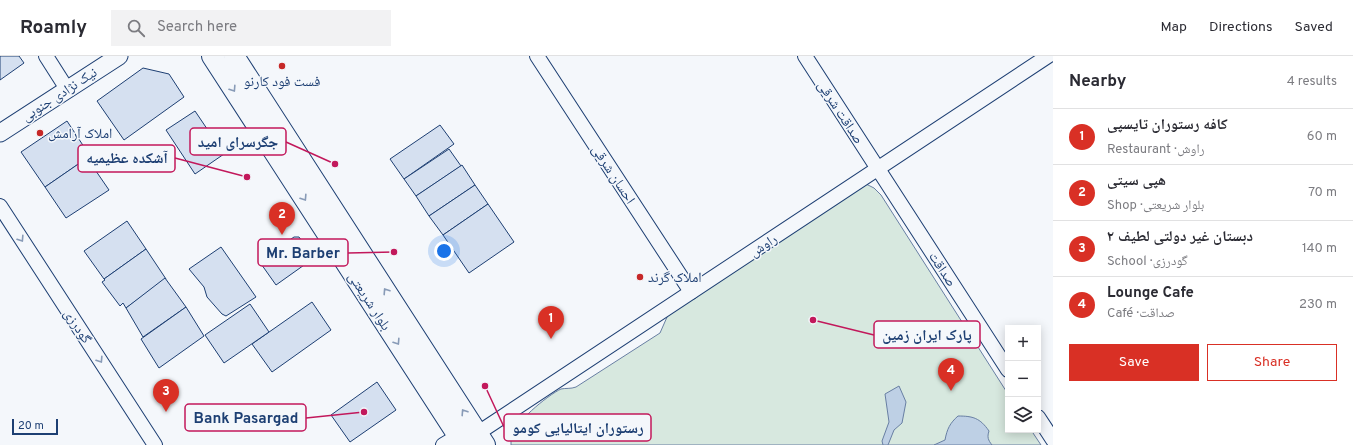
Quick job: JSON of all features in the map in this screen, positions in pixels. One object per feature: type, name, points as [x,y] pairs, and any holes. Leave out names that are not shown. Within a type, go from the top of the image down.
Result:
[{"type":"main road","name":"بلوار شریعتی","points":[[212,56],[465,441]]},
{"type":"main road","name":"بلوار شریعتی","points":[[236,57],[465,441]]},
{"type":"street","points":[[46,56],[67,89]]},
{"type":"street","name":"نیک نژادی جنوبی","points":[[0,133],[119,56]]},
{"type":"street","name":"احسان شرقی","points":[[537,56],[691,292]]},
{"type":"street","name":"صداقت شرقی","points":[[805,56],[878,169]]},
{"type":"street","points":[[1047,56],[1053,65]]},
{"type":"street","name":"راوش","points":[[465,441],[1047,56]]},
{"type":"street","name":"صداقت","points":[[878,169],[1005,365]]},
{"type":"street","name":"گودرزی","points":[[0,206],[155,445]]},
{"type":"street","points":[[1041,422],[1053,440]]},
{"type":"shaded area","points":[[866,184],[874,188],[881,195],[1005,389],[1005,433],[1033,433],[1041,445],[511,445],[511,439],[517,426],[548,397],[561,389],[576,387],[660,333],[671,308]]},
{"type":"water","points":[[899,386],[906,402],[902,423],[894,430],[888,445],[883,445],[882,441],[889,422],[885,394]]},
{"type":"water","points":[[958,416],[972,417],[982,423],[989,431],[988,438],[992,445],[934,445],[945,440],[949,426]]},
{"type":"building","points":[[0,56],[19,56],[24,63],[0,80]]},
{"type":"building","points":[[143,68],[169,74],[184,97],[124,140],[97,101]]},
{"type":"building","points":[[195,111],[224,154],[195,174],[166,130]]},
{"type":"building","points":[[67,121],[90,156],[45,187],[21,152]]},
{"type":"building","points":[[440,125],[454,144],[404,179],[390,159]]},
{"type":"building","points":[[449,149],[461,166],[416,196],[404,179]]},
{"type":"building","points":[[87,158],[109,190],[66,218],[45,187]]},
{"type":"building","points":[[462,165],[475,185],[429,216],[416,196]]},
{"type":"building","points":[[475,185],[488,204],[443,235],[429,216]]},
{"type":"building","points":[[488,204],[514,242],[469,273],[443,235]]},
{"type":"building","points":[[127,221],[146,249],[104,279],[84,251]]},
{"type":"building","points":[[294,237],[299,237],[314,258],[276,285],[259,261]]},
{"type":"building","points":[[221,247],[256,297],[226,316],[222,314],[207,297],[204,287],[189,269]]},
{"type":"building","points":[[146,249],[166,279],[126,308],[123,303],[120,306],[102,282],[105,280],[104,279]]},
{"type":"building","points":[[165,278],[186,307],[143,337],[126,308]]},
{"type":"building","points":[[312,302],[331,330],[272,372],[252,344]]},
{"type":"building","points":[[250,304],[269,332],[224,363],[205,335]]},
{"type":"building","points":[[186,307],[204,336],[159,368],[141,339]]},
{"type":"building","points":[[377,382],[396,410],[350,442],[331,415]]},
{"type":"place","name":"فست فود کارنو","points":[[282,66]]},
{"type":"place","name":"املاک آرامش","points":[[40,133]]},
{"type":"place","name":"جگرسرای امید","points":[[335,164]]},
{"type":"place","name":"آشکده عظیمیه","points":[[247,177]]},
{"type":"place","name":"هپی سیتی","points":[[282,235]]},
{"type":"place","name":"Mr. Barber","points":[[394,252]]},
{"type":"place","name":"املاک گرند","points":[[640,277]]},
{"type":"place","name":"پارک ایران زمین","points":[[813,320]]},
{"type":"place","name":"کافه رستوران تایسپی","points":[[551,339]]},
{"type":"place","name":"رستوران ایتالیایی کومو","points":[[485,386]]},
{"type":"place","name":"Lounge Cafe","points":[[951,391]]},
{"type":"place","name":"دبستان غیر دولتی لطیف ۲","points":[[166,412]]},
{"type":"place","name":"Bank Pasargad","points":[[364,412]]}]
